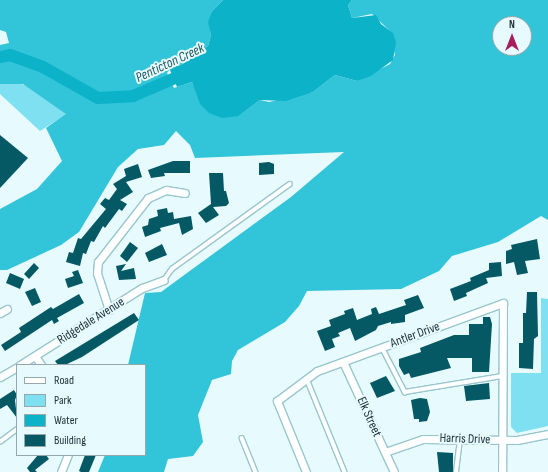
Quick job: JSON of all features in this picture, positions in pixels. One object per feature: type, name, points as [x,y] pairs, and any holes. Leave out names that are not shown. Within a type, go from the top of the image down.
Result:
[{"type":"street","points":[[109,310],[97,273],[98,262],[148,198],[166,190],[185,193]]},
{"type":"street","name":"Ridgedale Avenue","points":[[22,364],[142,288],[164,280]]},
{"type":"street","name":"Antler Drive","points":[[306,472],[277,401],[317,372],[503,303],[502,472]]},
{"type":"street","points":[[35,356],[40,364]]},
{"type":"street","name":"Elk Street","points":[[343,362],[394,472]]},
{"type":"street","points":[[0,377],[16,368]]},
{"type":"street","name":"Harris Drive","points":[[384,452],[423,438],[502,440],[548,434]]},
{"type":"street","points":[[61,472],[68,456]]},
{"type":"lane","points":[[164,280],[172,269],[290,184]]},
{"type":"lane","points":[[382,347],[405,392],[503,376]]},
{"type":"lane","points":[[306,379],[345,472]]},
{"type":"lane","points":[[0,442],[16,429]]},
{"type":"lane","points":[[242,438],[256,472]]},
{"type":"lane","points":[[456,472],[460,438]]},
{"type":"green space","points":[[14,82],[28,86],[67,114],[40,131],[0,94],[0,84]]},
{"type":"green space","points":[[541,298],[548,299],[548,426],[517,433],[511,427],[511,373],[541,373]]},
{"type":"shaded area","points":[[0,0],[223,0],[212,11],[209,22],[211,35],[208,46],[181,65],[172,67],[167,73],[174,88],[192,82],[201,102],[239,116],[260,100],[269,102],[313,92],[335,75],[357,81],[390,64],[395,55],[390,31],[372,14],[352,18],[348,5],[352,0],[548,0],[548,220],[541,216],[498,242],[452,256],[439,271],[401,289],[307,291],[299,306],[285,322],[238,350],[232,361],[231,374],[212,380],[198,415],[203,442],[193,456],[168,459],[164,472],[98,472],[105,456],[146,456],[146,364],[128,364],[145,293],[161,292],[291,197],[344,152],[195,158],[190,145],[176,131],[164,145],[138,149],[118,167],[79,232],[61,245],[7,270],[0,270],[0,209],[37,189],[62,161],[46,128],[66,114],[23,84],[0,84],[0,45],[9,43],[6,32],[0,30]]},
{"type":"water","points":[[223,0],[352,0],[348,5],[352,18],[376,15],[381,24],[393,33],[396,42],[393,60],[371,76],[357,81],[335,75],[313,92],[286,101],[260,100],[239,116],[222,118],[209,113],[200,104],[192,82],[177,87],[170,70],[171,67],[181,65],[208,46],[211,35],[208,22],[212,11]]},
{"type":"building","points":[[0,135],[28,158],[0,188]]},
{"type":"building","points":[[173,161],[190,161],[190,173],[164,173],[165,176],[151,178],[148,170]]},
{"type":"building","points":[[269,162],[274,164],[274,174],[259,175],[259,163]]},
{"type":"building","points":[[138,164],[142,177],[126,182],[133,192],[120,200],[127,204],[122,211],[119,209],[105,228],[103,226],[94,242],[91,241],[86,254],[83,253],[80,266],[66,262],[69,252],[73,253],[78,238],[81,239],[106,209],[100,204],[105,198],[109,200],[117,189],[113,184],[126,176],[124,169]]},
{"type":"building","points":[[209,173],[223,173],[224,191],[226,191],[229,203],[226,206],[213,207],[219,215],[206,223],[198,213],[211,204]]},
{"type":"building","points":[[167,208],[168,213],[173,212],[174,219],[191,216],[193,229],[182,235],[179,223],[160,228],[161,231],[145,237],[142,227],[148,225],[149,219],[158,216],[157,210]]},
{"type":"building","points":[[537,239],[540,259],[525,261],[528,273],[517,275],[514,262],[506,264],[506,251],[512,249],[511,245]]},
{"type":"building","points":[[130,242],[138,248],[127,262],[120,256]]},
{"type":"building","points":[[162,244],[167,255],[149,262],[145,253]]},
{"type":"building","points":[[501,262],[502,276],[486,278],[488,283],[466,293],[467,296],[454,301],[450,289],[471,281],[470,278],[489,270],[489,263]]},
{"type":"building","points":[[34,263],[39,268],[29,279],[24,274]]},
{"type":"building","points":[[126,264],[121,271],[134,268],[136,279],[119,280],[116,266]]},
{"type":"building","points":[[78,270],[83,283],[68,288],[65,279],[74,276],[72,272]]},
{"type":"building","points":[[10,273],[24,279],[20,289],[6,283]]},
{"type":"building","points":[[35,288],[41,302],[32,306],[25,292]]},
{"type":"building","points":[[527,292],[537,292],[538,336],[534,339],[533,369],[519,368],[519,343],[523,343],[523,313],[526,313]]},
{"type":"building","points":[[79,294],[84,303],[57,318],[59,321],[54,324],[52,320],[5,351],[1,345],[21,332],[19,328],[51,307],[53,309]]},
{"type":"building","points":[[418,295],[424,308],[405,315],[405,322],[391,324],[391,322],[378,326],[376,330],[355,341],[350,328],[338,333],[340,336],[332,339],[335,347],[325,351],[317,331],[331,326],[329,320],[345,314],[344,311],[353,308],[357,320],[372,314],[371,309],[376,307],[379,314],[406,305],[404,300]]},
{"type":"building","points":[[134,313],[139,320],[82,357],[67,364],[57,364],[55,361]]},
{"type":"building","points":[[483,317],[490,317],[492,324],[489,372],[472,372],[472,358],[447,358],[451,368],[411,378],[409,373],[404,375],[399,366],[399,359],[421,352],[420,348],[454,335],[469,335],[469,324],[483,324]]},
{"type":"building","points":[[386,376],[395,391],[377,398],[370,383]]},
{"type":"building","points":[[489,383],[490,399],[466,401],[464,386]]},
{"type":"building","points":[[14,390],[16,393],[16,417],[7,405],[0,409],[0,399]]},
{"type":"building","points":[[420,398],[427,399],[430,412],[427,421],[419,422],[419,419],[414,419],[411,400]]},
{"type":"building","points":[[437,452],[453,453],[453,472],[439,472]]},
{"type":"building","points":[[37,456],[47,456],[49,459],[35,470],[37,472],[30,472],[27,468]]},
{"type":"building","points":[[85,456],[96,456],[89,472],[79,471]]},
{"type":"waterway","name":"Penticton Creek","points":[[0,57],[10,55],[43,67],[98,98],[133,96],[189,72]]}]
